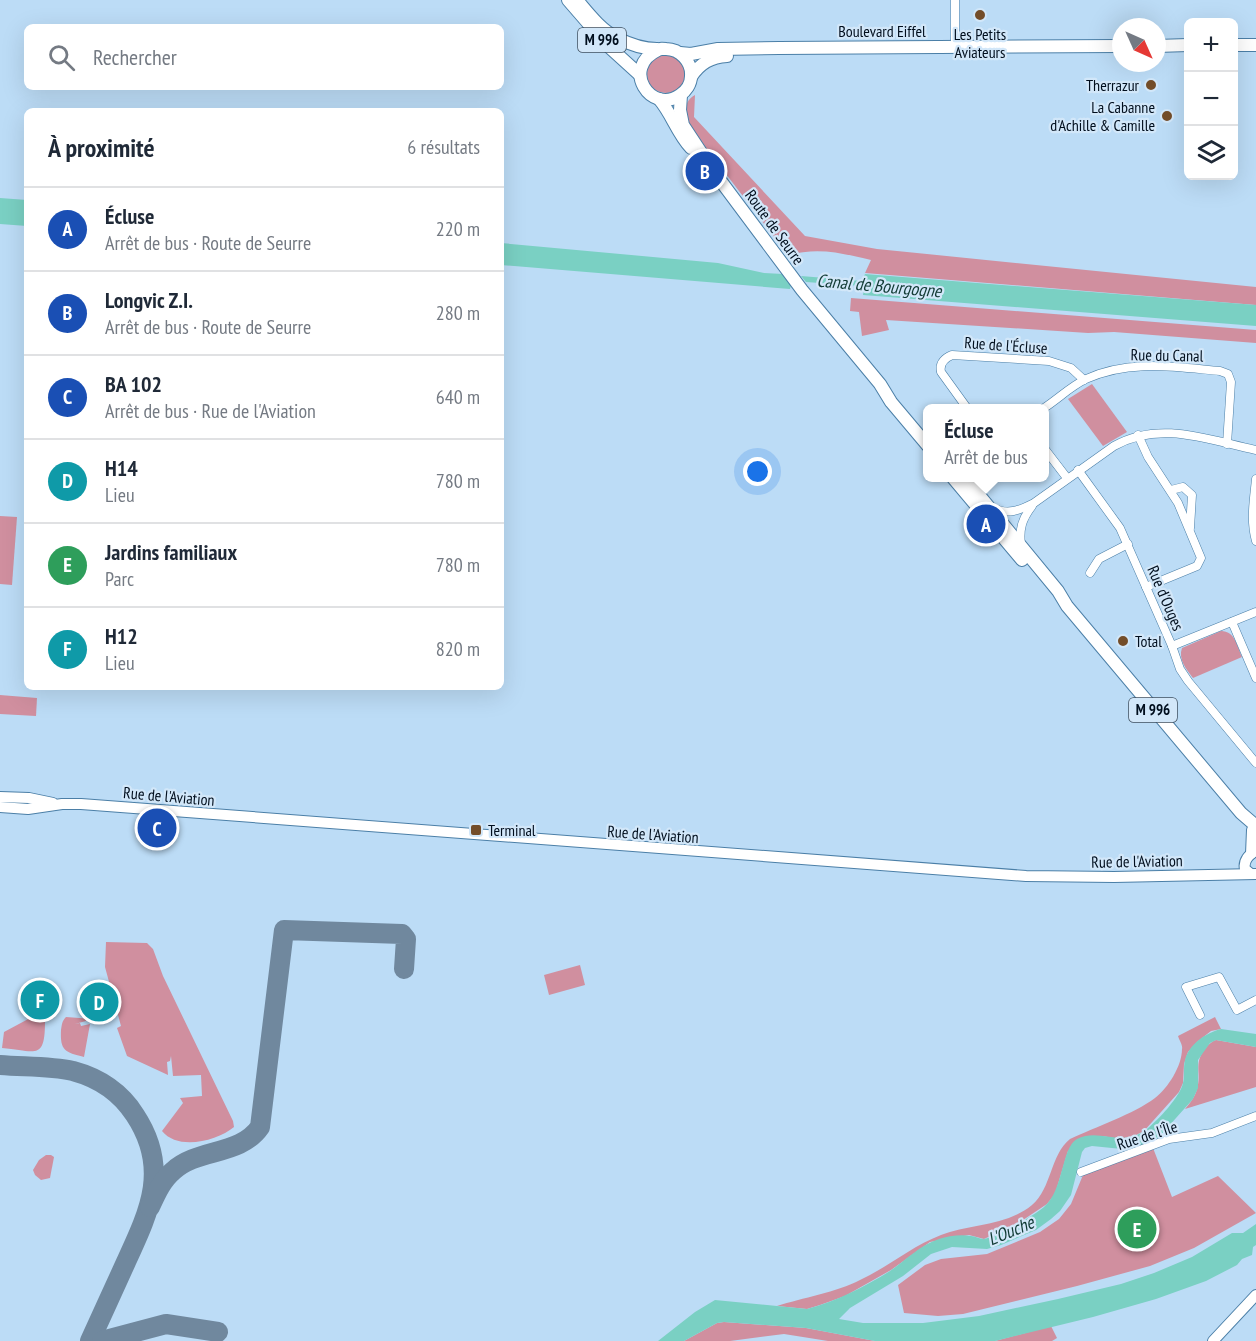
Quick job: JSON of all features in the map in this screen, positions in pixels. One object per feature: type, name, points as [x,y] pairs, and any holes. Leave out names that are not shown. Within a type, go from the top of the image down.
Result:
[{"type":"main road","name":"M 996","points":[[568,0],[607,45],[640,75]]},
{"type":"main road","name":"M 996","points":[[577,0],[594,20],[614,37],[635,46],[658,50]]},
{"type":"main road","points":[[1166,46],[1184,45]]},
{"type":"main road","points":[[1238,45],[1256,45]]},
{"type":"main road","name":"Boulevard Eiffel","points":[[680,53],[691,54],[718,49],[1112,46]]},
{"type":"main road","points":[[658,50],[673,50],[680,53],[689,63],[691,76],[688,87],[681,95],[670,99],[659,99],[648,93],[641,81],[640,75],[645,59],[658,50]]},
{"type":"main road","points":[[1166,53],[1184,52]]},
{"type":"main road","points":[[1238,52],[1256,52]]},
{"type":"main road","name":"Boulevard Eiffel","points":[[691,76],[707,61],[723,56],[1112,53]]},
{"type":"main road","name":"Route de Seurre","points":[[681,95],[680,110],[684,125],[714,172],[799,287],[880,384],[901,403],[923,429]]},
{"type":"main road","name":"Route de Seurre","points":[[659,99],[669,112],[681,137],[714,172]]},
{"type":"main road","name":"Route de Seurre","points":[[880,384],[891,402],[923,441]]},
{"type":"main road","name":"M 996","points":[[958,482],[1002,529],[1052,594],[1067,606]]},
{"type":"main road","name":"M 996","points":[[968,482],[988,505],[1002,529],[1022,546],[1058,591],[1067,606],[1255,831]]},
{"type":"street","points":[[954,0],[955,47]]},
{"type":"street","name":"Rue de l'Écluse","points":[[964,404],[940,372],[944,360],[952,355],[1054,362],[1071,368],[1084,380]]},
{"type":"street","name":"Rue du Canal","points":[[1049,404],[1084,380],[1101,373],[1131,366],[1225,372],[1232,382],[1227,444]]},
{"type":"street","points":[[1022,546],[1020,535],[1022,521],[1034,504],[1114,446],[1138,435],[1167,432],[1256,450]]},
{"type":"street","points":[[1138,435],[1148,456],[1171,490],[1201,558],[1198,564],[1146,587]]},
{"type":"street","points":[[1049,454],[1067,478]]},
{"type":"street","name":"Rue d'Ouges","points":[[1078,470],[1120,528],[1172,646],[1256,612]]},
{"type":"street","points":[[1256,479],[1252,527],[1256,541]]},
{"type":"street","points":[[1171,490],[1183,487],[1192,495],[1190,530]]},
{"type":"street","points":[[988,505],[997,510],[1012,512],[1034,504]]},
{"type":"street","points":[[1002,529],[1012,512]]},
{"type":"street","points":[[1002,529],[1022,521]]},
{"type":"street","points":[[1090,573],[1099,559],[1128,544]]},
{"type":"street","points":[[1232,622],[1256,678]]},
{"type":"street","points":[[1172,646],[1180,669],[1188,681],[1256,763]]},
{"type":"street","points":[[0,797],[29,798],[62,804]]},
{"type":"street","points":[[0,807],[28,809],[62,804]]},
{"type":"street","name":"Rue de l'Aviation","points":[[62,804],[1026,876],[1253,874]]},
{"type":"street","points":[[1253,874],[1245,869],[1255,831]]},
{"type":"street","points":[[1224,874],[1236,870],[1250,856]]},
{"type":"street","points":[[1200,1015],[1186,987],[1219,977],[1237,1010],[1256,1000]]},
{"type":"street","name":"Rue de l'Île","points":[[1081,1172],[1169,1139],[1212,1133],[1254,1120]]},
{"type":"street","points":[[1213,1341],[1256,1295]]},
{"type":"shaded area","points":[[666,55],[679,61],[685,74],[679,87],[666,93],[653,87],[647,74],[653,61]]},
{"type":"shaded area","points":[[695,95],[694,117],[805,236],[877,249],[1256,287],[1256,305],[865,273],[871,260],[820,251],[788,255],[687,123],[686,107],[691,97]]},
{"type":"shaded area","points":[[851,298],[1256,330],[1256,343],[1114,332],[1088,333],[886,320],[889,330],[862,336],[859,312],[850,311]]},
{"type":"shaded area","points":[[1092,384],[1127,432],[1103,446],[1068,399]]},
{"type":"shaded area","points":[[0,516],[17,517],[12,585],[0,584]]},
{"type":"shaded area","points":[[1221,631],[1232,636],[1242,657],[1193,678],[1182,660],[1182,648]]},
{"type":"shaded area","points":[[0,695],[37,698],[36,716],[0,714]]},
{"type":"shaded area","points":[[106,942],[147,943],[153,949],[163,976],[233,1121],[234,1127],[227,1132],[208,1140],[187,1142],[178,1141],[162,1131],[183,1103],[180,1098],[202,1096],[201,1075],[173,1076],[171,1056],[170,1061],[167,1062],[168,1075],[127,1056],[117,1028],[121,1026],[105,967]]},
{"type":"shaded area","points":[[580,965],[585,985],[549,995],[544,975]]},
{"type":"shaded area","points":[[41,1015],[45,1021],[45,1034],[40,1048],[31,1051],[2,1048],[4,1032],[32,1017]]},
{"type":"shaded area","points":[[66,1017],[93,1019],[75,1024],[80,1023],[81,1026],[90,1024],[84,1057],[68,1052],[63,1046],[61,1030]]},
{"type":"shaded area","points":[[1215,1017],[1221,1029],[1211,1031],[1188,1052],[1184,1064],[1183,1083],[1179,1092],[1144,1131],[1120,1139],[1102,1136],[1068,1151],[1055,1194],[1047,1204],[1020,1222],[984,1239],[969,1235],[930,1242],[891,1270],[845,1296],[820,1305],[807,1309],[777,1306],[851,1284],[941,1235],[1000,1221],[1022,1212],[1039,1198],[1044,1190],[1063,1146],[1070,1139],[1125,1115],[1160,1094],[1169,1083],[1180,1062],[1182,1047],[1178,1036]]},
{"type":"shaded area","points":[[1216,1040],[1256,1047],[1256,1087],[1185,1109],[1197,1089],[1201,1054],[1209,1044]]},
{"type":"shaded area","points":[[1153,1148],[1172,1197],[1218,1176],[1256,1213],[1194,1248],[1150,1266],[963,1314],[938,1316],[904,1313],[898,1285],[925,1265],[941,1259],[987,1254],[1040,1232],[1059,1219],[1071,1204],[1083,1175]]},
{"type":"shaded area","points":[[46,1155],[54,1157],[50,1178],[41,1180],[33,1170],[39,1160]]},
{"type":"shaded area","points":[[717,1323],[806,1328],[875,1341],[828,1341],[784,1334],[730,1341],[684,1341]]},
{"type":"shaded area","points":[[1051,1326],[1057,1338],[1052,1341],[995,1341]]},
{"type":"water","points":[[0,198],[24,200],[24,226],[0,224]]},
{"type":"water","name":"Canal de Bourgogne","points":[[504,243],[718,263],[764,273],[783,274],[791,285],[790,289],[504,265]]},
{"type":"water","name":"Canal de Bourgogne","points":[[865,274],[1256,305],[1256,326],[863,295],[864,289],[861,286],[806,282],[801,276],[862,281]]},
{"type":"water","name":"L'Ouche","points":[[1221,1029],[1256,1034],[1256,1047],[1216,1040],[1210,1043],[1198,1060],[1198,1088],[1193,1099],[1159,1137],[1132,1150],[1092,1146],[1085,1148],[1071,1195],[1051,1219],[1036,1230],[1001,1245],[987,1249],[952,1247],[931,1254],[903,1276],[850,1308],[839,1319],[863,1323],[923,1323],[979,1316],[1058,1299],[1121,1284],[1154,1273],[1192,1257],[1232,1233],[1243,1233],[1256,1224],[1256,1245],[1253,1247],[1252,1255],[1242,1259],[1237,1265],[1206,1281],[1156,1299],[995,1341],[875,1341],[806,1328],[724,1322],[717,1323],[684,1341],[658,1341],[695,1312],[715,1300],[807,1309],[840,1298],[870,1283],[932,1242],[959,1235],[984,1239],[1015,1226],[1039,1211],[1051,1200],[1068,1151],[1077,1139],[1094,1135],[1129,1137],[1138,1135],[1152,1125],[1181,1089],[1185,1060],[1190,1049],[1204,1036]]},
{"type":"taxiway","points":[[150,1207],[162,1183],[173,1171],[194,1158],[241,1143],[260,1127],[284,930],[402,934],[406,939],[404,969]]},
{"type":"taxiway","points":[[0,1065],[64,1069],[100,1082],[123,1100],[146,1134],[152,1153],[154,1171],[149,1207],[90,1341]]},
{"type":"taxiway","points":[[102,1341],[166,1324],[218,1332]]},
{"type":"place","name":"Les Petits Aviateurs","points":[[980,15]]},
{"type":"place","name":"Therrazur","points":[[1151,85]]},
{"type":"place","name":"La Cabanne d'Achille & Camille","points":[[1167,116]]},
{"type":"place","name":"Longvic Z.I.","points":[[705,171]]},
{"type":"place","name":"Écluse","points":[[986,524]]},
{"type":"place","name":"Total","points":[[1123,641]]},
{"type":"place","name":"BA 102","points":[[157,828]]},
{"type":"place","name":"Terminal","points":[[476,830]]},
{"type":"place","name":"H12","points":[[40,1000]]},
{"type":"place","name":"H14","points":[[99,1002]]},
{"type":"place","name":"Jardins familiaux","points":[[1137,1229]]}]
